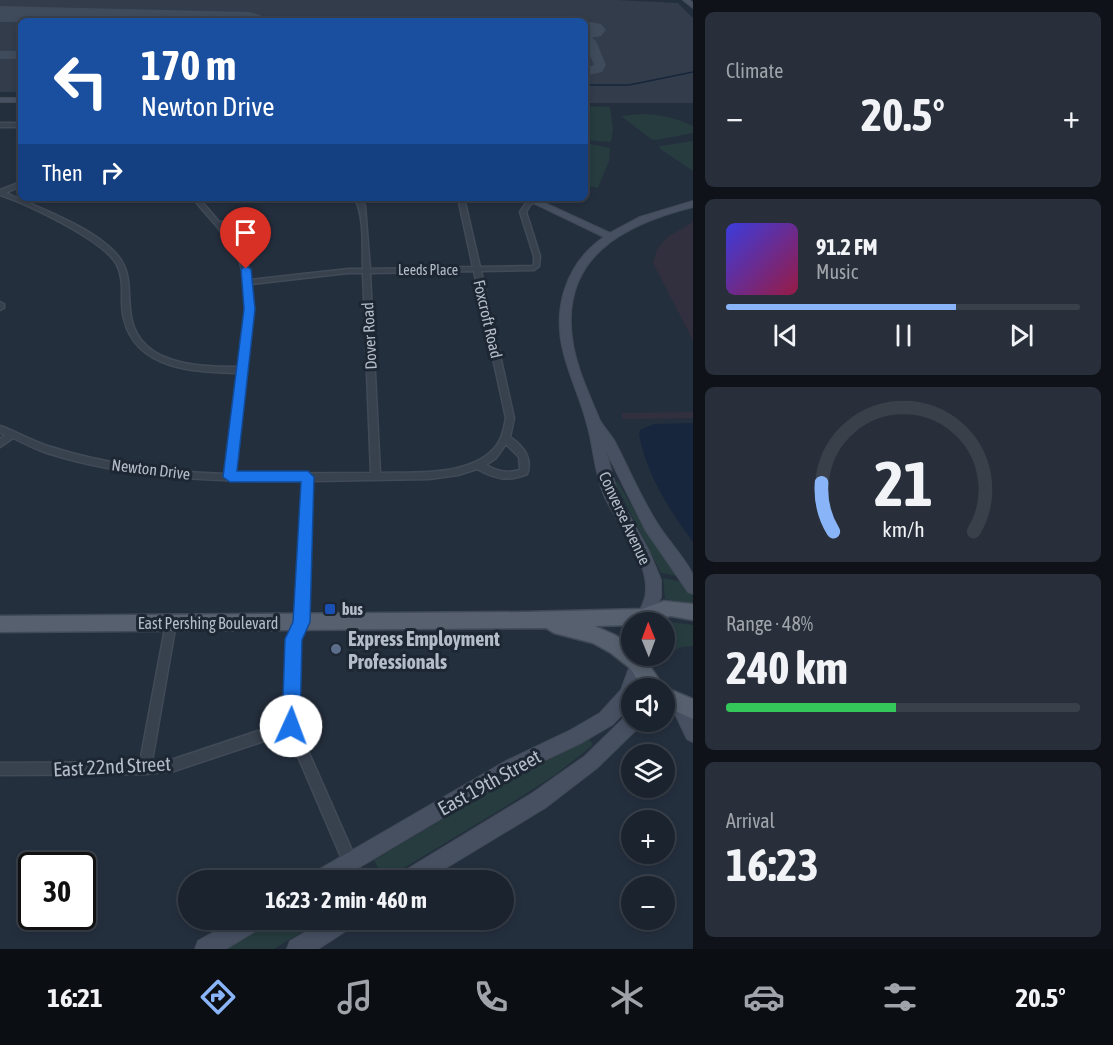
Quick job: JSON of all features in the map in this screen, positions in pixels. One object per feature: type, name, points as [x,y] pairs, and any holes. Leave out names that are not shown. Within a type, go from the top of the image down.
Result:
[{"type":"main road","points":[[686,0],[693,6]]},
{"type":"main road","points":[[0,100],[18,100]]},
{"type":"main road","points":[[532,201],[609,236]]},
{"type":"main road","name":"Converse Avenue","points":[[646,612],[654,593],[652,575],[608,487],[601,466],[592,419],[566,336],[567,296],[585,259],[609,236],[644,217],[693,204]]},
{"type":"main road","name":"Converse Avenue","points":[[592,419],[608,442],[651,527],[693,588]]},
{"type":"main road","name":"East Pershing Boulevard","points":[[653,612],[672,608],[693,612]]},
{"type":"main road","name":"East Pershing Boulevard","points":[[0,624],[621,618]]},
{"type":"main road","name":"East Pershing Boulevard","points":[[525,620],[600,635],[621,648]]},
{"type":"main road","name":"East 19th Street","points":[[337,870],[512,767],[575,737],[606,719],[627,696],[635,666]]},
{"type":"main road","points":[[676,704],[693,733]]},
{"type":"main road","points":[[424,870],[538,801],[591,762],[622,732]]},
{"type":"main road","points":[[206,949],[238,930]]},
{"type":"main road","points":[[298,949],[329,930]]},
{"type":"street","points":[[0,125],[18,125]]},
{"type":"street","points":[[0,192],[18,185]]},
{"type":"street","points":[[0,192],[18,201]]},
{"type":"street","points":[[18,201],[95,239],[114,255],[120,263],[127,283],[129,327],[140,345],[150,353],[180,366],[198,369],[242,370]]},
{"type":"street","points":[[199,201],[235,245],[248,282],[250,309],[230,477]]},
{"type":"street","name":"Dover Road","points":[[360,201],[364,219],[376,476]]},
{"type":"street","name":"Foxcroft Road","points":[[462,201],[509,406],[510,418],[506,439]]},
{"type":"street","name":"Leeds Place","points":[[248,282],[366,270],[527,270],[537,265],[537,256],[523,213],[530,201]]},
{"type":"street","points":[[219,224],[243,221],[256,226],[254,237],[235,245]]},
{"type":"street","name":"Newton Drive","points":[[0,429],[45,448],[123,468],[230,477],[308,477]]},
{"type":"street","points":[[0,444],[11,435]]},
{"type":"street","points":[[354,870],[291,726],[293,639],[302,622],[308,477],[450,473],[478,465],[500,449],[506,439],[527,462],[524,472],[514,476],[502,476],[478,465]]},
{"type":"street","points":[[145,768],[171,623]]},
{"type":"street","name":"East 22nd Street","points":[[0,770],[145,768],[174,765],[291,726]]},
{"type":"shaded area","points":[[0,0],[618,0],[678,3],[693,18],[693,103],[588,103],[588,18],[18,18],[18,92],[0,92]]},
{"type":"shaded area","points":[[693,222],[693,340],[653,263],[657,249],[668,237]]},
{"type":"shaded area","points":[[693,412],[693,418],[623,419],[621,413]]},
{"type":"shaded area","points":[[693,423],[693,542],[653,478],[639,435],[640,430],[654,424]]},
{"type":"green space","points":[[588,106],[610,107],[613,130],[611,142],[588,140]]},
{"type":"green space","points":[[641,114],[681,121],[693,126],[693,133],[651,139],[621,116]]},
{"type":"green space","points":[[693,141],[693,171],[659,148],[660,146]]},
{"type":"green space","points":[[588,144],[610,148],[609,161],[598,188],[588,186]]},
{"type":"green space","points":[[618,482],[647,533],[677,576],[661,573],[615,483]]},
{"type":"green space","points":[[663,578],[682,582],[693,597],[693,604],[665,599]]},
{"type":"green space","points":[[675,623],[693,625],[693,646],[675,650]]},
{"type":"green space","points":[[589,739],[593,745],[555,775],[401,870],[379,870],[374,860],[511,779]]},
{"type":"green space","points":[[258,930],[305,930],[274,949],[227,949]]},
{"type":"waterway","points":[[588,85],[629,85],[693,72]]},
{"type":"taxiway","points":[[588,39],[600,65],[597,69],[588,71]]},
{"type":"taxiway","points":[[0,55],[18,55]]},
{"type":"runway","points":[[0,14],[143,18]]},
{"type":"place","name":"bus","points":[[330,609]]},
{"type":"place","name":"Express Employment Professionals","points":[[336,649]]},
{"type":"route","points":[[246,269],[250,309],[230,477],[308,477],[302,622],[293,639],[291,726]]}]
